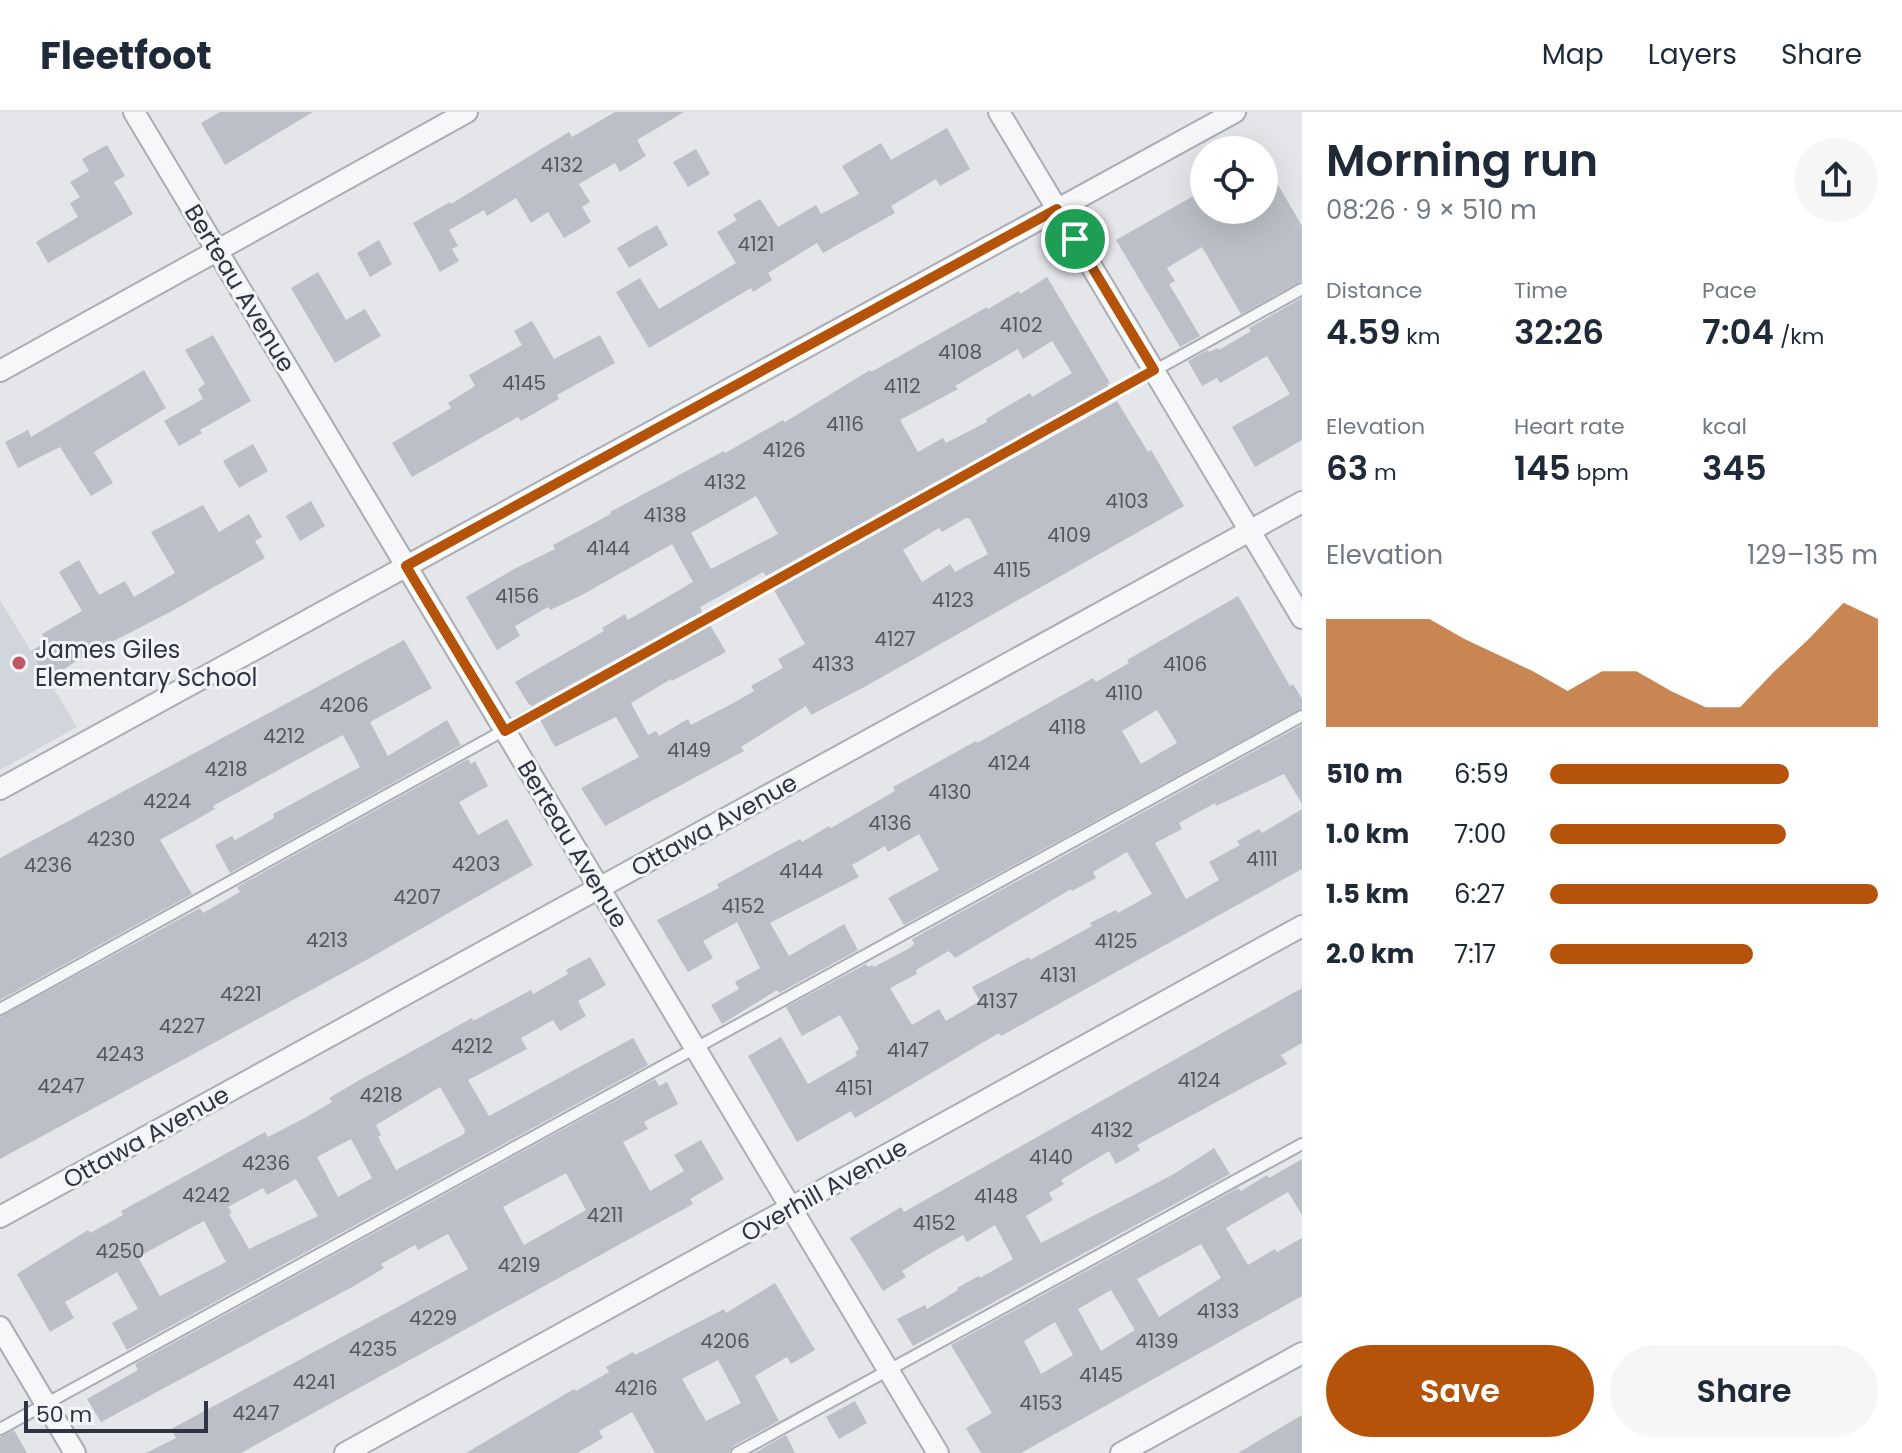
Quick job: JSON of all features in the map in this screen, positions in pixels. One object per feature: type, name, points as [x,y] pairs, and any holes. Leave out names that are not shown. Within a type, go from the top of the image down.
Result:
[{"type":"street","name":"Berteau Avenue","points":[[134,112],[938,1453]]},
{"type":"street","points":[[0,371],[467,112]]},
{"type":"street","points":[[999,112],[1302,618]]},
{"type":"street","points":[[0,789],[1235,112]]},
{"type":"street","name":"Ottawa Avenue","points":[[0,1217],[1302,502]]},
{"type":"street","name":"Overhill Avenue","points":[[345,1453],[1302,926]]},
{"type":"street","points":[[0,1327],[75,1453]]},
{"type":"street","points":[[1121,1453],[1302,1353]]},
{"type":"lane","points":[[0,1009],[1302,289]]},
{"type":"lane","points":[[0,1429],[1302,716]]},
{"type":"lane","points":[[737,1453],[1302,1144]]},
{"type":"shaded area","name":"James Giles Elementary School","points":[[0,600],[77,727],[0,770]]},
{"type":"building","points":[[220,112],[313,112],[225,165],[201,123]]},
{"type":"building","points":[[615,112],[684,112],[637,140],[646,156],[620,172],[615,163],[579,184],[590,202],[582,207],[591,222],[564,238],[548,212],[531,223],[516,198],[487,216],[484,210],[449,230],[458,246],[452,249],[459,261],[440,272],[413,223],[451,204],[569,132],[572,137]]},
{"type":"building","points":[[947,128],[970,169],[940,186],[936,179],[891,206],[895,213],[823,253],[817,243],[768,273],[772,280],[753,292],[751,288],[649,348],[616,292],[640,278],[659,309],[736,263],[717,232],[737,220],[733,215],[760,199],[778,227],[816,205],[821,214],[859,194],[842,166],[881,143],[891,160]]},
{"type":"building","points":[[107,145],[125,176],[114,182],[133,214],[48,263],[36,242],[78,217],[70,203],[80,197],[70,182],[89,171],[82,159]]},
{"type":"building","points":[[696,149],[710,174],[688,187],[673,162]]},
{"type":"building","points":[[1278,185],[1302,226],[1302,281],[1241,314],[1202,247],[1167,268],[1175,281],[1169,284],[1200,336],[1180,347],[1116,240],[1190,198],[1190,224],[1278,224]]},
{"type":"building","points":[[657,225],[668,245],[629,268],[617,248]]},
{"type":"building","points":[[379,240],[392,264],[370,277],[357,253]]},
{"type":"building","points":[[318,272],[346,320],[365,309],[381,336],[335,363],[291,288]]},
{"type":"building","points":[[1047,277],[1110,383],[1107,384],[1109,387],[766,576],[763,572],[700,607],[702,612],[532,706],[528,703],[515,682],[604,631],[602,628],[625,614],[628,620],[693,582],[672,544],[580,596],[550,610],[548,607],[515,626],[520,636],[497,650],[466,597],[555,549],[553,545],[610,512],[783,420],[785,422],[870,370],[987,307],[1019,291],[1020,294]],"holes":[[[1052,341],[1072,373],[1032,397],[1030,393],[986,419],[987,422],[946,443],[943,438],[918,452],[900,420],[958,389],[955,386],[1018,349],[1023,359]],[[756,496],[778,534],[711,569],[691,533]]]},
{"type":"building","points":[[1302,298],[1302,440],[1255,467],[1232,427],[1290,394],[1267,356],[1220,383],[1217,378],[1202,386],[1188,361],[1208,350],[1219,350],[1251,331],[1249,328]]},
{"type":"building","points":[[532,321],[554,359],[600,335],[615,363],[557,395],[559,399],[521,421],[518,417],[412,477],[392,443],[451,408],[448,403],[475,386],[469,375],[522,345],[514,331]]},
{"type":"building","points":[[213,335],[251,401],[200,430],[202,433],[179,446],[164,421],[203,399],[198,389],[205,384],[185,350]]},
{"type":"building","points":[[144,370],[166,408],[94,452],[113,483],[91,496],[60,447],[18,468],[5,442],[28,430],[31,437]]},
{"type":"building","points":[[1117,401],[1184,506],[868,685],[811,715],[806,706],[741,747],[744,751],[605,826],[581,788],[639,757],[616,717],[555,747],[540,720],[710,625],[726,652],[631,703],[648,735],[656,731],[659,736],[688,719],[691,725],[737,701],[754,691],[751,686],[783,668],[778,659],[805,644],[774,590]],"holes":[[[966,518],[970,519],[988,554],[955,572],[950,564],[922,582],[903,550],[939,528],[942,532]]]},
{"type":"building","points":[[253,444],[268,471],[239,488],[223,461]]},
{"type":"building","points":[[311,501],[325,526],[300,541],[286,516]]},
{"type":"building","points":[[203,505],[219,532],[249,514],[262,537],[255,541],[265,558],[86,655],[47,680],[31,651],[46,642],[42,634],[82,611],[59,572],[79,560],[99,595],[125,581],[134,597],[175,573],[151,532]]},
{"type":"building","points":[[1238,596],[1290,686],[1293,684],[1302,699],[1302,708],[904,925],[888,898],[939,870],[919,834],[888,852],[885,846],[852,865],[859,877],[770,923],[789,956],[844,924],[858,950],[779,993],[777,990],[722,1024],[711,1005],[739,989],[735,982],[760,968],[737,922],[703,941],[713,958],[688,972],[657,920],[719,888],[717,884],[800,839],[802,842],[829,826],[831,828],[895,791],[893,787],[976,741],[1093,678],[1096,682],[1129,663],[1127,660]],"holes":[[[1157,710],[1177,743],[1141,764],[1122,731]]]},
{"type":"building","points":[[404,640],[432,688],[370,722],[388,756],[447,720],[461,745],[230,873],[215,845],[232,836],[235,840],[274,818],[273,814],[360,767],[343,735],[213,806],[215,809],[160,840],[192,894],[0,1000],[0,858]]},
{"type":"building","points":[[1302,725],[1302,804],[1284,774],[1216,806],[1215,803],[1179,823],[1182,829],[1155,843],[1186,899],[1219,880],[1209,862],[1240,845],[1237,841],[1259,829],[1262,833],[1302,809],[1302,869],[1001,1036],[999,1033],[855,1118],[851,1111],[797,1142],[748,1056],[781,1037],[808,1084],[857,1056],[855,1052],[859,1049],[840,1015],[802,1036],[786,1007],[866,964],[874,967],[910,948],[914,944],[912,939]],"holes":[[[1127,852],[1152,894],[1118,913],[1116,910],[1090,923],[1092,926],[1030,960],[1029,957],[972,987],[980,1001],[946,1021],[939,1009],[912,1025],[890,988],[917,974],[916,970],[949,951],[955,958],[1071,889],[1096,878],[1093,872]]]},
{"type":"building","points":[[468,759],[471,764],[475,761],[488,786],[459,802],[478,835],[507,819],[533,865],[361,963],[0,1159],[0,1017],[200,908],[203,913],[240,892],[237,887]]},
{"type":"building","points":[[590,957],[606,985],[578,1001],[586,1016],[560,1031],[553,1020],[521,1038],[527,1049],[468,1080],[489,1116],[633,1038],[648,1065],[127,1350],[112,1323],[138,1309],[117,1272],[65,1302],[74,1318],[50,1332],[17,1274],[88,1230],[90,1233],[123,1215],[121,1211],[265,1132],[268,1137],[303,1119],[332,1102],[329,1098],[472,1018],[473,1021],[531,990],[533,994],[568,974],[566,970]],"holes":[[[440,1087],[465,1130],[464,1134],[396,1170],[378,1137],[381,1135],[376,1125]],[[351,1139],[372,1178],[338,1197],[317,1157]],[[296,1179],[318,1216],[249,1249],[228,1207],[263,1188],[267,1195]],[[204,1221],[226,1262],[160,1296],[138,1257]]]},
{"type":"building","points":[[1302,988],[1302,1043],[1281,1055],[1287,1064],[1137,1145],[1140,1150],[1116,1164],[1109,1151],[1061,1180],[1064,1184],[1049,1193],[1053,1200],[1026,1216],[1041,1243],[1174,1174],[1214,1148],[1230,1174],[913,1346],[897,1319],[925,1305],[927,1309],[957,1288],[1013,1259],[995,1225],[967,1242],[963,1235],[929,1254],[902,1271],[906,1277],[883,1291],[850,1238],[901,1207],[904,1212]]},
{"type":"building","points":[[655,1079],[659,1086],[667,1082],[678,1104],[644,1122],[648,1129],[623,1142],[650,1191],[684,1171],[674,1155],[701,1140],[724,1179],[690,1199],[693,1204],[241,1453],[146,1453],[176,1438],[171,1429],[468,1269],[448,1234],[418,1250],[415,1245],[381,1264],[384,1268],[354,1286],[101,1422],[87,1399],[138,1370],[135,1364]],"holes":[[[566,1173],[586,1210],[524,1245],[503,1207]]]},
{"type":"building","points":[[1302,1159],[1302,1215],[1288,1192],[1226,1228],[1248,1265],[1302,1238],[1302,1296],[1021,1453],[981,1453],[966,1428],[992,1413],[951,1345],[1238,1188],[1241,1191],[1267,1175],[1269,1178]],"holes":[[[1201,1244],[1221,1278],[1159,1317],[1137,1279]],[[1111,1290],[1135,1330],[1101,1351],[1078,1309]],[[1055,1322],[1073,1355],[1041,1374],[1024,1341]]]},
{"type":"building","points":[[775,1283],[815,1350],[791,1364],[787,1357],[755,1376],[779,1421],[733,1446],[729,1453],[655,1453],[632,1412],[599,1431],[603,1438],[577,1453],[466,1453],[574,1389],[576,1391],[609,1372],[606,1367],[633,1352],[635,1355],[724,1309],[726,1313]],"holes":[[[718,1360],[741,1403],[706,1421],[682,1379]]]},
{"type":"building","points":[[855,1401],[867,1423],[839,1439],[826,1417]]},
{"type":"building","points":[[1302,1415],[1302,1453],[1238,1453]]},
{"type":"building","points":[[14,1430],[27,1453],[0,1453],[0,1437]]},
{"type":"building","points":[[786,1435],[795,1453],[754,1453]]},
{"type":"place","name":"James Giles Elementary School","points":[[19,663]]},
{"type":"route","points":[[1057,209],[1075,239],[1154,370],[505,731],[406,566],[1057,209]]}]
